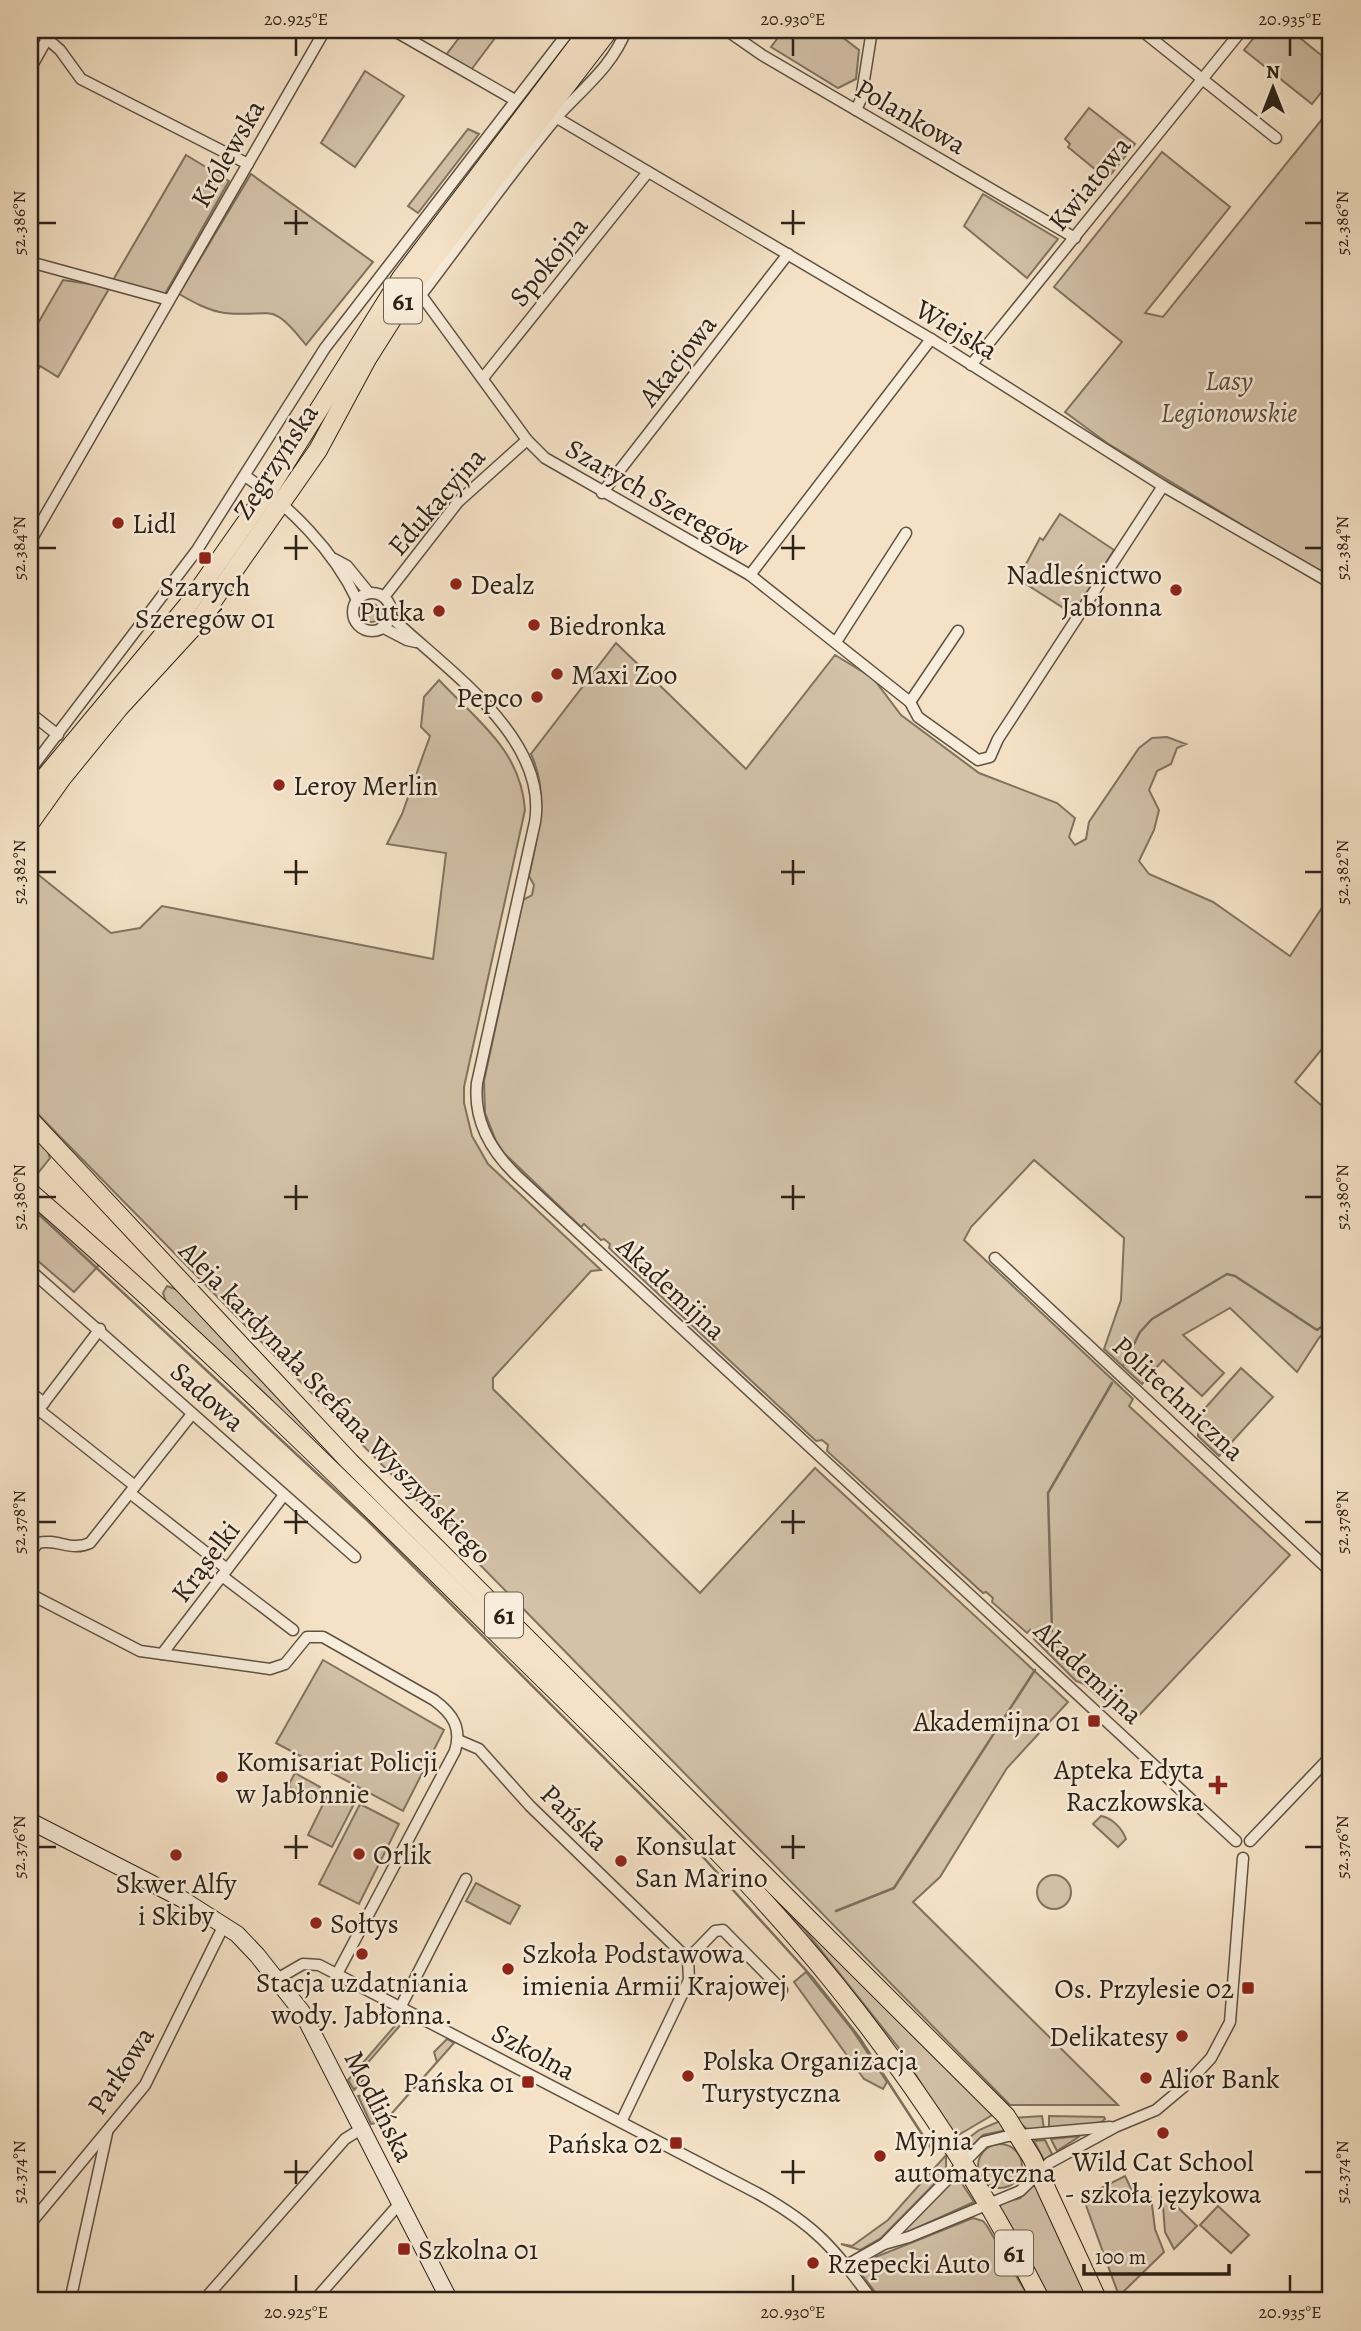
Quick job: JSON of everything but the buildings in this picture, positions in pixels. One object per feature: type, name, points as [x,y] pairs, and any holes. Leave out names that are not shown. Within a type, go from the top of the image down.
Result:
[{"type":"main road","name":"61","points":[[537,109],[589,30]]},
{"type":"main road","name":"61","points":[[537,109],[582,64],[609,30]]},
{"type":"main road","name":"Zegrzyńska","points":[[30,795],[275,497],[318,450],[386,328],[537,109]]},
{"type":"main road","name":"Zegrzyńska","points":[[30,823],[62,778],[119,708],[198,622],[275,497],[401,278],[537,109]]},
{"type":"main road","name":"Aleja kardynała Stefana Wyszyńskiego","points":[[30,1120],[349,1461],[1006,2116],[1020,2136]]},
{"type":"main road","name":"Aleja kardynała Stefana Wyszyńskiego","points":[[30,1192],[309,1448],[683,1817],[834,1981],[885,2049],[962,2163]]},
{"type":"main road","name":"Modlińska","points":[[30,1821],[182,1899],[244,1941],[302,2012],[450,2301]]},
{"type":"main road","name":"61","points":[[1020,2136],[1098,2301]]},
{"type":"main road","name":"61","points":[[962,2163],[1041,2301]]},
{"type":"street","points":[[37,30],[60,50],[81,79],[248,164]]},
{"type":"street","name":"Królewska","points":[[30,542],[325,30]]},
{"type":"street","name":"Wiejska","points":[[393,30],[537,109],[788,254],[930,339],[1163,486],[1331,583]]},
{"type":"street","points":[[386,328],[421,295],[537,109],[570,30]]},
{"type":"street","points":[[30,770],[197,550],[325,348],[537,109],[597,75],[621,44],[625,30]]},
{"type":"street","points":[[582,64],[625,30]]},
{"type":"street","name":"Polankowa","points":[[726,30],[762,55],[1075,238]]},
{"type":"street","points":[[856,110],[861,99],[872,30]]},
{"type":"street","points":[[1141,30],[1276,138]]},
{"type":"street","name":"Kwiatowa","points":[[971,365],[1242,30]]},
{"type":"street","points":[[30,69],[47,39]]},
{"type":"street","name":"Spokojna","points":[[483,378],[648,172]]},
{"type":"street","name":"Akacjowa","points":[[602,493],[788,254]]},
{"type":"street","points":[[30,262],[169,300]]},
{"type":"street","name":"Szarych Szeregów","points":[[421,295],[527,440],[545,458],[602,493],[750,575],[910,702],[918,717],[978,760],[990,757],[998,739],[1163,486]]},
{"type":"street","points":[[750,575],[930,339]]},
{"type":"street","name":"Edukacyjna","points":[[384,597],[458,502],[527,440]]},
{"type":"street","points":[[245,476],[275,497],[331,558],[356,600],[353,611],[357,624],[369,630],[382,627],[390,616],[389,604],[384,597],[369,593],[346,566],[331,558]]},
{"type":"street","points":[[836,642],[906,533]]},
{"type":"street","points":[[356,600],[369,593]]},
{"type":"street","name":"Akademijna","points":[[390,616],[416,642],[447,666],[502,725],[529,764],[537,791],[535,822],[477,1083],[480,1121],[494,1151],[517,1176],[1236,1841]]},
{"type":"street","name":"Akademijna","points":[[382,627],[416,642]]},
{"type":"street","points":[[910,702],[958,631]]},
{"type":"street","points":[[30,713],[58,735]]},
{"type":"street","name":"Politechniczna","points":[[995,1258],[1331,1572]]},
{"type":"street","name":"Sadowa","points":[[30,1270],[100,1329],[355,1557]]},
{"type":"street","points":[[30,1421],[100,1329]]},
{"type":"street","points":[[30,1392],[41,1406],[132,1489],[293,1630]]},
{"type":"street","points":[[32,1547],[46,1541],[68,1548],[90,1543],[192,1414]]},
{"type":"street","name":"Krąselki","points":[[162,1654],[284,1495]]},
{"type":"street","points":[[30,1594],[137,1650],[162,1654],[276,1668],[285,1664],[307,1637],[323,1637],[442,1706],[457,1726],[458,1740],[337,1974]]},
{"type":"street","name":"Pańska","points":[[458,1740],[479,1749],[530,1806],[688,1959]]},
{"type":"street","points":[[1250,1841],[1331,1756]]},
{"type":"street","points":[[1243,1858],[1234,1851],[1236,1841],[1242,1838],[1250,1841]]},
{"type":"street","points":[[1243,1858],[1252,1852],[1250,1841]]},
{"type":"street","points":[[884,2244],[984,2142],[1115,2126],[1144,2117],[1166,2102],[1199,2072],[1226,2033],[1234,1990],[1243,1858]]},
{"type":"street","points":[[401,2006],[466,1879]]},
{"type":"street","name":"Parkowa","points":[[30,2224],[145,2085],[224,1925]]},
{"type":"street","points":[[621,2122],[687,1984],[691,1968],[688,1959],[715,1931],[723,1930],[782,1990]]},
{"type":"street","name":"Szkolna","points":[[277,1979],[310,1962],[337,1974],[794,2215],[822,2236],[873,2301]]},
{"type":"street","points":[[847,2265],[884,2244],[909,2237],[1020,2191],[1038,2171],[1115,2126]]},
{"type":"street","points":[[203,2301],[345,2138],[361,2129]]},
{"type":"street","points":[[70,2301],[107,2133]]},
{"type":"street","points":[[314,2301],[400,2203]]},
{"type":"green space","points":[[465,30],[501,30],[471,70],[446,55]]},
{"type":"green space","points":[[784,30],[833,30],[859,50],[856,79],[838,88],[771,47]]},
{"type":"green space","points":[[1260,30],[1290,30],[1331,63],[1331,80],[1312,104],[1244,50]]},
{"type":"green space","points":[[365,71],[404,96],[355,167],[321,143]]},
{"type":"green space","points":[[1089,108],[1135,144],[1107,179],[1068,147],[1070,144],[1065,139]]},
{"type":"green space","name":"Lasy Legionowskie","points":[[1331,108],[1331,579],[1107,443],[1065,412],[1122,342],[1054,287],[1162,152],[1230,207],[1145,313],[1163,317]]},
{"type":"green space","points":[[468,129],[479,134],[418,213],[408,206]]},
{"type":"green space","points":[[186,155],[229,181],[165,294],[113,280]]},
{"type":"green space","points":[[251,174],[373,262],[306,345],[285,321],[277,316],[219,312],[179,294]]},
{"type":"green space","points":[[983,194],[1058,239],[1027,278],[964,226]]},
{"type":"green space","points":[[63,280],[110,287],[58,377],[40,366],[30,384],[30,337]]},
{"type":"green space","points":[[1060,514],[1114,550],[1073,614],[1018,579],[1040,538],[1043,540]]},
{"type":"green space","points":[[372,604],[378,607],[381,613],[378,619],[372,622],[366,619],[363,613],[366,607]]},
{"type":"green space","points":[[616,643],[746,769],[835,655],[873,678],[901,715],[979,773],[1057,803],[1075,818],[1069,837],[1075,845],[1086,839],[1089,822],[1139,748],[1152,738],[1167,737],[1186,744],[1177,748],[1171,764],[1157,771],[1149,790],[1159,810],[1154,830],[1139,861],[1149,874],[1213,902],[1290,956],[1331,894],[1331,1038],[1295,1082],[1331,1114],[1331,1327],[1319,1338],[1297,1372],[1230,1308],[1183,1335],[1224,1373],[1202,1396],[1163,1360],[1142,1384],[1104,1349],[1121,1300],[1124,1238],[1034,1160],[971,1227],[964,1240],[1133,1399],[1129,1406],[1290,1555],[1130,1725],[1084,1684],[1076,1681],[1034,1639],[1036,1636],[1030,1630],[1027,1633],[992,1602],[993,1598],[986,1592],[983,1593],[827,1451],[828,1445],[822,1440],[816,1441],[609,1248],[610,1244],[604,1239],[601,1240],[584,1224],[581,1227],[504,1153],[496,1141],[485,1113],[484,1081],[523,900],[532,895],[534,885],[529,876],[539,830],[541,800],[537,770],[531,754]]},
{"type":"green space","points":[[439,680],[482,723],[506,753],[522,789],[525,810],[464,1087],[464,1103],[472,1136],[488,1164],[601,1270],[591,1271],[493,1378],[493,1389],[700,1593],[815,1468],[1068,1702],[1007,1768],[940,1877],[913,1902],[1118,2105],[1010,2105],[30,1106],[30,868],[111,933],[140,928],[162,906],[433,959],[446,853],[387,844],[402,814],[430,736],[421,727],[424,697]]},
{"type":"green space","points":[[30,1132],[47,1149],[50,1158],[34,1178],[30,1177]]},
{"type":"green space","points":[[30,1201],[101,1263],[74,1292],[30,1254]]},
{"type":"green space","points":[[167,1286],[185,1293],[994,2114],[955,2137],[898,2047],[804,1929],[166,1302],[163,1293]]},
{"type":"green space","points":[[1241,1368],[1273,1397],[1219,1456],[1198,1436],[1199,1415]]},
{"type":"green space","points":[[323,1660],[444,1730],[403,1811],[276,1743]]},
{"type":"green space","points":[[295,1773],[320,1787],[313,1800],[288,1786]]},
{"type":"green space","points":[[328,1794],[353,1806],[332,1847],[308,1835]]},
{"type":"green space","name":"Orlik","points":[[360,1804],[399,1824],[359,1904],[319,1884]]},
{"type":"green space","points":[[1101,1816],[1113,1821],[1124,1835],[1126,1839],[1118,1847],[1093,1824]]},
{"type":"green space","points":[[1054,1875],[1066,1880],[1071,1892],[1066,1904],[1054,1909],[1042,1904],[1037,1892],[1042,1880]]},
{"type":"green space","points":[[476,1883],[520,1906],[510,1924],[466,1901]]},
{"type":"green space","points":[[806,1972],[853,2031],[887,2082],[883,2089],[864,2079],[794,1982]]},
{"type":"green space","points":[[405,2014],[411,2024],[409,2026],[403,2022],[358,2074],[363,2080],[354,2090],[348,2080]]},
{"type":"green space","points":[[447,2039],[454,2043],[378,2129],[437,2062],[434,2052]]},
{"type":"green space","points":[[358,2096],[371,2099],[372,2105],[382,2114],[375,2123],[371,2124]]},
{"type":"green space","points":[[1042,2116],[1044,2129],[1027,2129],[1014,2118]]},
{"type":"green space","points":[[1049,2116],[1105,2119],[1100,2123],[1049,2128]]},
{"type":"green space","points":[[1000,2121],[1007,2130],[983,2135],[966,2152],[961,2144],[979,2130]]},
{"type":"green space","points":[[1080,2136],[1057,2151],[1051,2139]]},
{"type":"green space","points":[[1045,2140],[1052,2154],[1044,2160],[1034,2141]]},
{"type":"green space","points":[[1000,2144],[1016,2150],[1022,2166],[1016,2182],[1000,2188],[984,2182],[978,2166],[984,2150]]},
{"type":"green space","points":[[946,2155],[946,2172],[881,2238],[860,2250],[841,2244],[852,2246],[888,2220]]},
{"type":"green space","points":[[957,2176],[974,2202],[897,2237]]},
{"type":"green space","points":[[1125,2176],[1138,2203],[1151,2197],[1155,2229],[1164,2252],[1119,2296],[1083,2197]]},
{"type":"green space","points":[[1034,2182],[1089,2301],[1048,2301],[993,2206],[1020,2198]]},
{"type":"green space","points":[[1162,2192],[1197,2226],[1174,2249],[1165,2232]]},
{"type":"green space","points":[[1218,2206],[1249,2235],[1231,2253],[1200,2225]]},
{"type":"green space","points":[[973,2218],[983,2221],[987,2226],[1031,2301],[882,2301],[862,2275],[873,2258]]},
{"type":"waterway","points":[[30,1206],[366,1519],[703,1857],[812,1977],[859,2037],[931,2148]]},
{"type":"waterway","points":[[1123,1366],[1140,1332],[1152,1319],[1227,1274],[1235,1276],[1317,1330],[1331,1320]]},
{"type":"waterway","points":[[1052,1631],[1048,1493],[1112,1383]]},
{"type":"waterway","points":[[1047,1650],[1049,1644]]},
{"type":"waterway","points":[[836,1911],[894,1888],[1035,1670]]},
{"type":"place","name":"Lidl","points":[[118,523]]},
{"type":"place","name":"Szarych Szeregów 01","points":[[205,558]]},
{"type":"place","name":"Dealz","points":[[456,584]]},
{"type":"place","name":"Nadleśnictwo Jabłonna","points":[[1176,590]]},
{"type":"place","name":"Putka","points":[[439,611]]},
{"type":"place","name":"Biedronka","points":[[534,625]]},
{"type":"place","name":"Maxi Zoo","points":[[557,674]]},
{"type":"place","name":"Pepco","points":[[537,697]]},
{"type":"place","name":"Leroy Merlin","points":[[279,785]]},
{"type":"place","name":"Akademijna 01","points":[[1094,1721]]},
{"type":"place","name":"Komisariat Policji w Jabłonnie","points":[[222,1777]]},
{"type":"place","name":"Apteka Edyta Raczkowska","points":[[1218,1785]]},
{"type":"place","name":"Orlik","points":[[359,1854]]},
{"type":"place","name":"Skwer Alfy i Skiby","points":[[176,1855]]},
{"type":"place","name":"Konsulat San Marino","points":[[621,1861]]},
{"type":"place","name":"Sołtys","points":[[316,1923]]},
{"type":"place","name":"Stacja uzdatniania wody. Jabłonna.","points":[[362,1954]]},
{"type":"place","name":"Szkoła Podstawowa imienia Armii Krajowej","points":[[508,1969]]},
{"type":"place","name":"Os. Przylesie 02","points":[[1248,1988]]},
{"type":"place","name":"Delikatesy","points":[[1182,2036]]},
{"type":"place","name":"Polska Organizacja Turystyczna","points":[[688,2076]]},
{"type":"place","name":"Alior Bank","points":[[1146,2078]]},
{"type":"place","name":"Pańska 01","points":[[528,2082]]},
{"type":"place","name":"Wild Cat School - szkoła językowa","points":[[1163,2133]]},
{"type":"place","name":"Pańska 02","points":[[676,2143]]},
{"type":"place","name":"Myjnia automatyczna","points":[[880,2156]]},
{"type":"place","name":"Szkolna 01","points":[[404,2249]]},
{"type":"place","name":"Rzepecki Auto","points":[[813,2263]]}]
